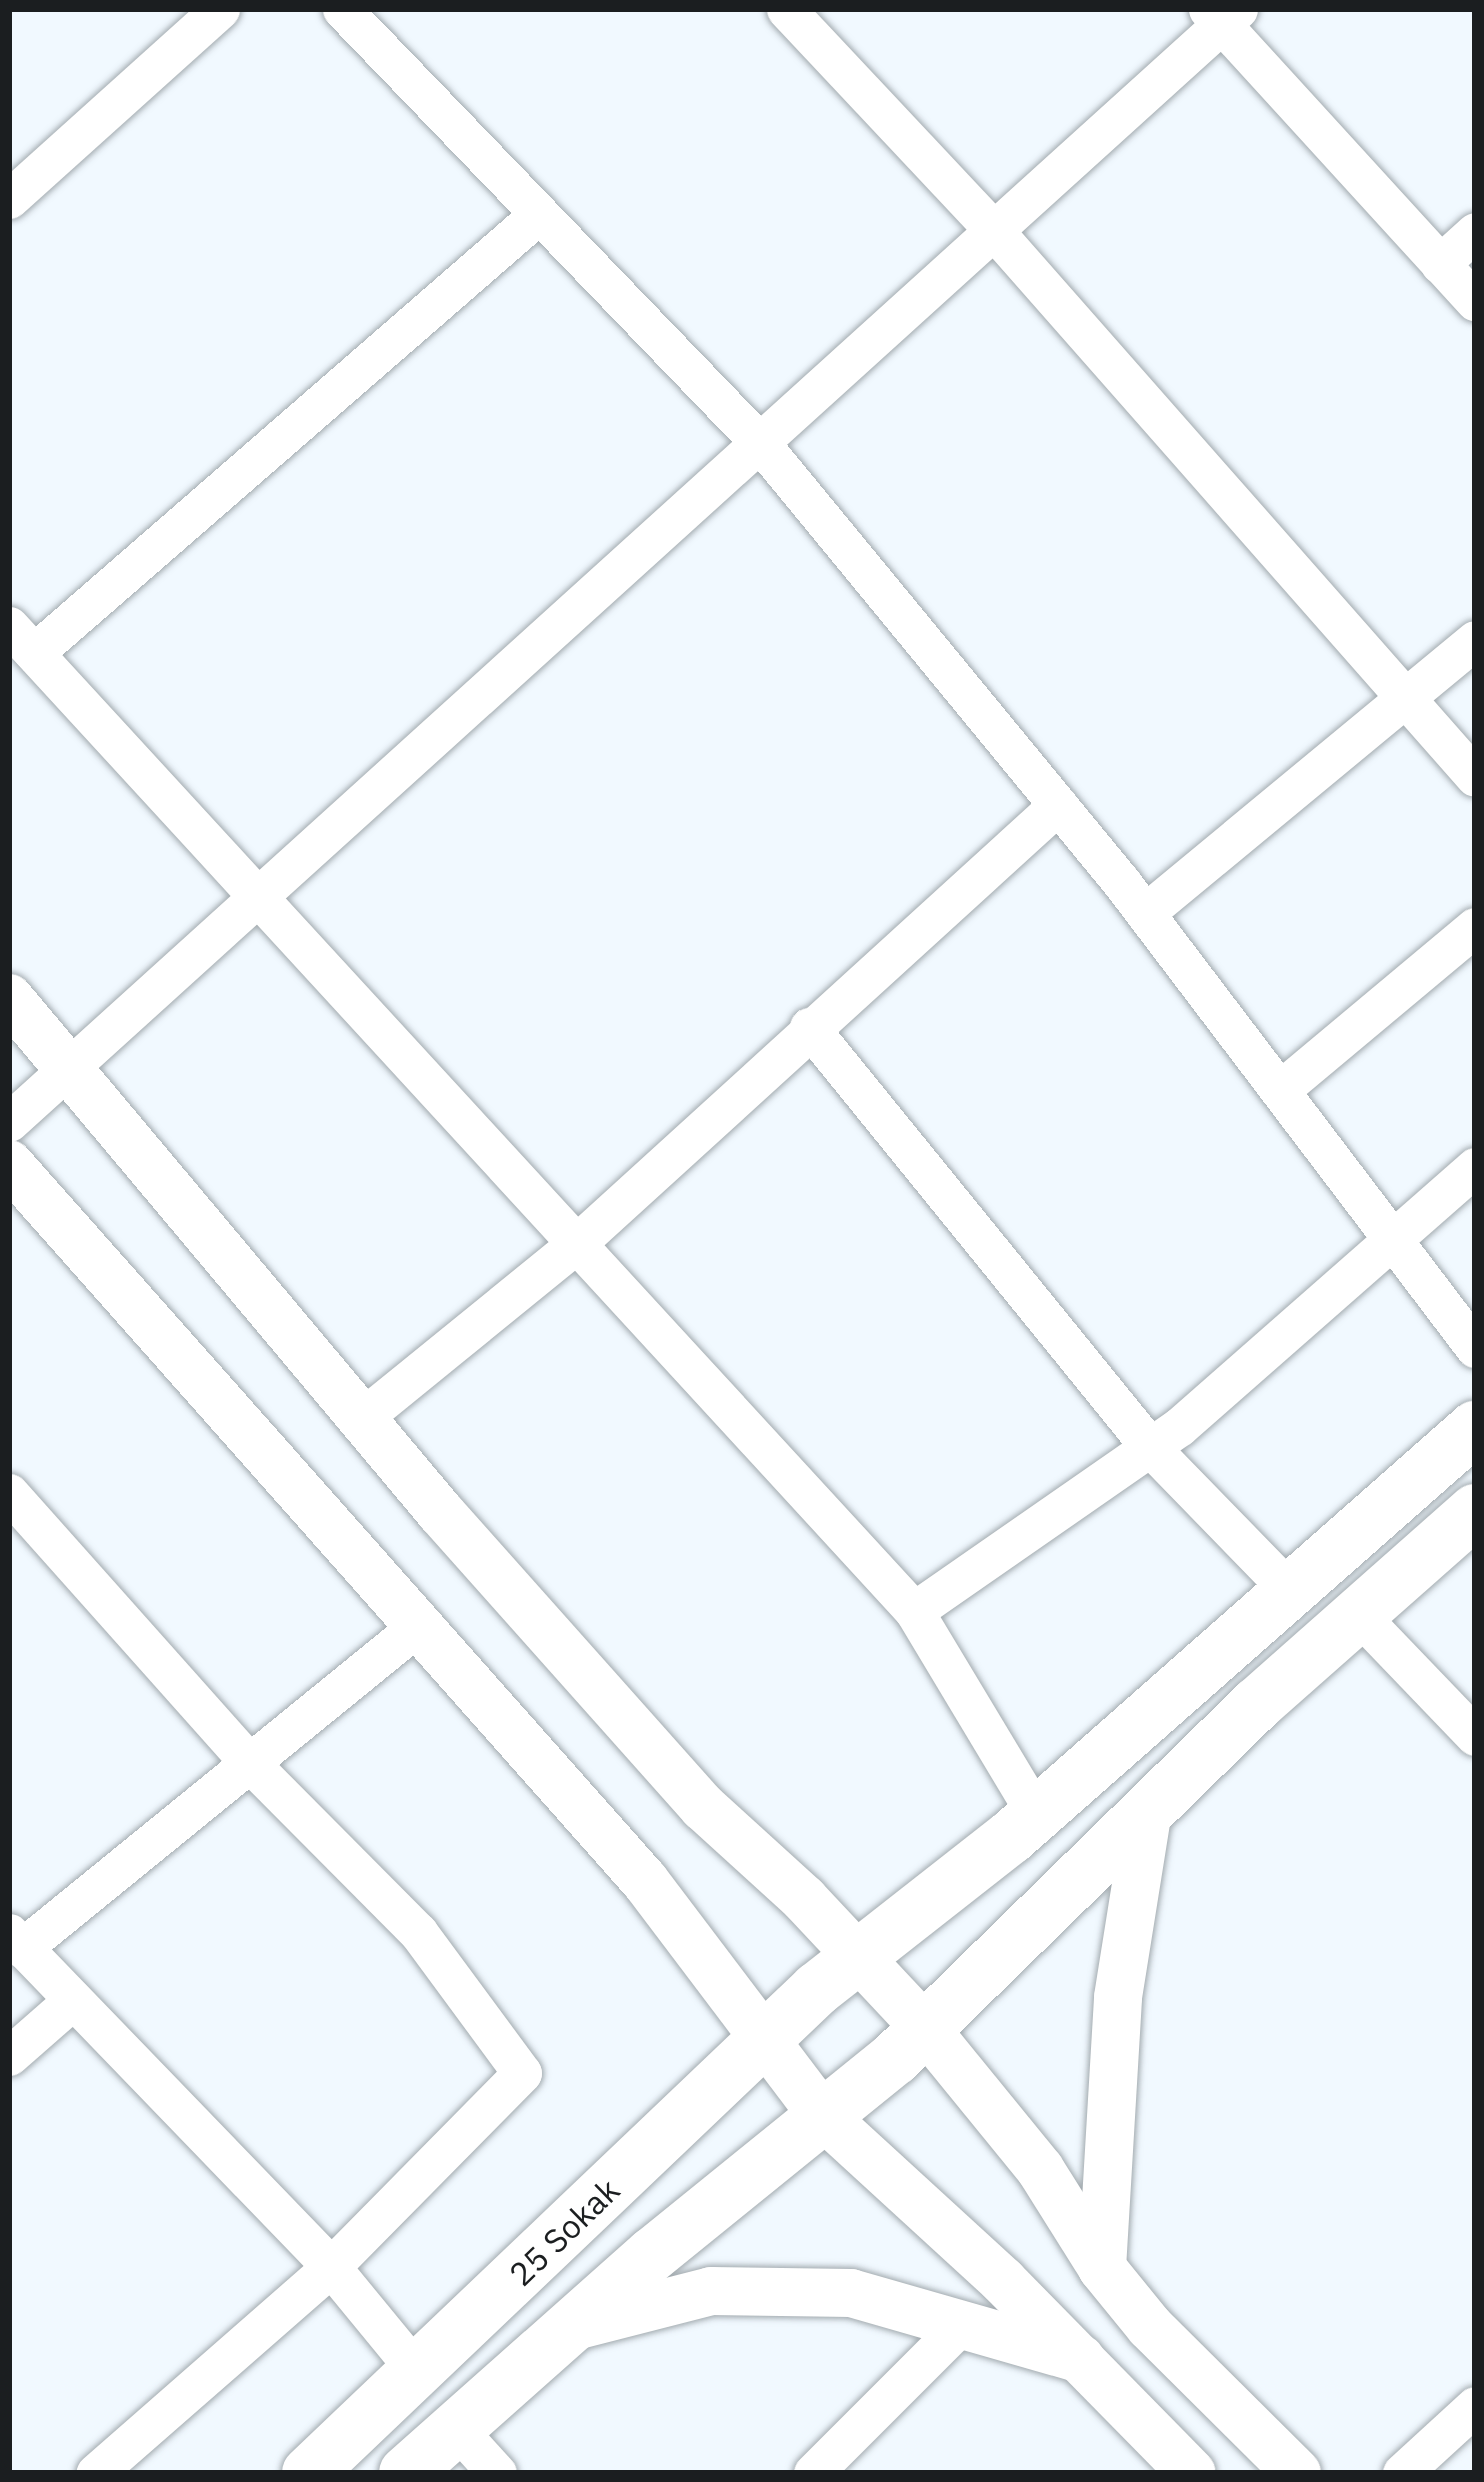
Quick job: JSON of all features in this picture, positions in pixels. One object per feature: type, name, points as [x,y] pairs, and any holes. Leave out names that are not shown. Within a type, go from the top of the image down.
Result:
[{"type":"main road","name":"25 Sokak","points":[[309,2473],[419,2374],[817,1989],[1036,1814],[1475,1428]]},
{"type":"main road","points":[[406,2473],[571,2327],[910,2043],[1148,1810],[1475,1510]]},
{"type":"street","points":[[9,199],[220,9]]},
{"type":"street","points":[[342,9],[761,444],[1145,913],[1475,1348]]},
{"type":"street","points":[[786,9],[997,234],[1475,777]]},
{"type":"street","points":[[9,1121],[997,234],[1222,14],[1475,302]]},
{"type":"street","points":[[539,214],[21,639],[914,1611],[1036,1814]]},
{"type":"street","points":[[1440,264],[1475,232]]},
{"type":"street","points":[[1145,913],[1475,640]]},
{"type":"street","points":[[362,1418],[576,1244],[1058,805]]},
{"type":"street","points":[[1280,1090],[1475,927]]},
{"type":"street","points":[[9,998],[362,1418],[703,1807],[860,1955],[910,2043],[1040,2169],[1102,2268],[1297,2473]]},
{"type":"street","points":[[809,1027],[1150,1447],[1289,1590]]},
{"type":"street","points":[[9,1164],[645,1881],[761,2043],[823,2116],[1082,2360],[1192,2473]]},
{"type":"street","points":[[914,1611],[1150,1447],[1475,1166]]},
{"type":"street","points":[[9,1493],[248,1760],[418,1932],[521,2073],[332,2267],[96,2473]]},
{"type":"street","points":[[1358,1615],[1475,1736]]},
{"type":"street","points":[[419,1625],[16,1941],[332,2267],[419,2374]]},
{"type":"street","points":[[1102,2268],[1118,1997],[1148,1810]]},
{"type":"street","points":[[9,2056],[73,2000]]},
{"type":"street","points":[[571,2327],[711,2291],[850,2294],[1082,2360]]},
{"type":"street","points":[[815,2472],[959,2327]]},
{"type":"street","points":[[1402,2473],[1475,2406]]},
{"type":"street","points":[[456,2428],[497,2473]]}]
